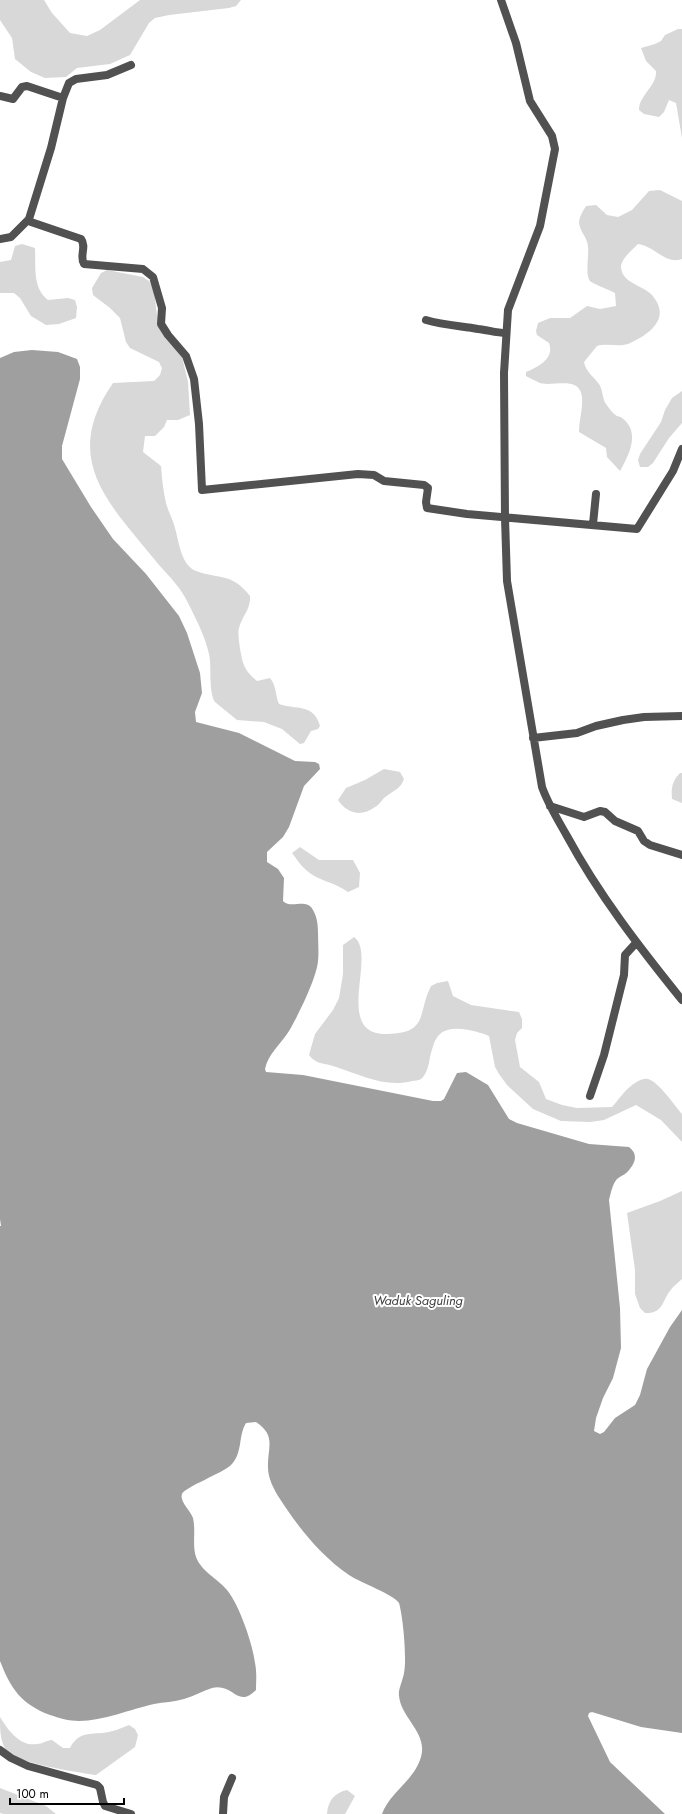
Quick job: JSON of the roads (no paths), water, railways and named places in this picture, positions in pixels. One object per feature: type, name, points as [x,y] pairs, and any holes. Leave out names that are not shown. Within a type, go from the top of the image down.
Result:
[{"type":"street","points":[[501,0],[516,44],[530,101],[552,136],[555,149],[540,226],[508,310],[506,333],[505,518],[507,581],[533,738],[542,787],[550,806],[580,860],[636,943],[682,1000]]},
{"type":"street","points":[[0,239],[11,237],[29,219],[51,148],[63,98],[69,83],[72,81],[107,75],[131,65]]},
{"type":"street","points":[[0,96],[13,99],[22,87],[27,86],[63,98]]},
{"type":"street","points":[[29,219],[31,222],[80,239],[84,247],[82,261],[84,264],[143,268],[153,277],[162,308],[161,324],[168,335],[186,356],[194,379],[199,424],[202,490],[358,474],[374,475],[384,481],[424,485],[428,488],[426,502],[427,508],[505,518],[593,524],[612,528],[637,529],[673,471],[682,449]]},
{"type":"street","points":[[426,320],[436,323],[479,329],[493,333],[506,333]]},
{"type":"street","points":[[593,524],[596,494]]},
{"type":"street","points":[[533,738],[577,733],[596,726],[623,720],[644,717],[682,716]]},
{"type":"street","points":[[550,806],[584,817],[600,811],[605,812],[615,821],[638,831],[644,841],[650,845],[682,855]]},
{"type":"street","points":[[590,1096],[604,1055],[624,975],[625,955],[636,943]]},
{"type":"street","points":[[0,1750],[11,1758],[24,1764],[97,1785],[102,1793],[102,1802],[105,1806],[131,1814]]},
{"type":"street","points":[[223,1814],[224,1797],[232,1778]]},
{"type":"water","name":"Waduk Saguling","points":[[32,350],[58,352],[77,359],[80,367],[80,379],[62,446],[62,459],[91,507],[113,539],[146,574],[179,616],[187,633],[200,673],[202,693],[195,712],[196,722],[239,733],[295,761],[315,762],[319,764],[320,769],[304,786],[289,827],[283,837],[267,852],[267,862],[278,869],[284,878],[283,901],[290,904],[308,905],[311,907],[316,916],[318,930],[318,961],[314,977],[297,1016],[286,1036],[269,1059],[265,1069],[266,1072],[303,1075],[433,1101],[441,1101],[444,1099],[457,1073],[466,1072],[488,1085],[509,1119],[517,1123],[589,1144],[629,1147],[634,1153],[635,1157],[631,1168],[615,1181],[609,1200],[620,1308],[621,1348],[613,1378],[603,1398],[596,1418],[594,1431],[600,1434],[604,1432],[615,1418],[635,1405],[640,1395],[647,1369],[670,1327],[682,1310],[682,1733],[641,1727],[592,1712],[589,1713],[588,1716],[610,1762],[665,1814],[382,1814],[390,1799],[408,1780],[418,1765],[422,1748],[418,1733],[404,1711],[399,1696],[399,1690],[405,1667],[405,1648],[399,1603],[384,1592],[349,1575],[320,1550],[294,1520],[272,1484],[268,1468],[269,1437],[263,1427],[256,1422],[246,1423],[242,1433],[239,1450],[231,1465],[185,1491],[182,1494],[182,1500],[193,1518],[195,1552],[198,1562],[232,1596],[245,1625],[254,1655],[256,1690],[250,1695],[244,1697],[219,1687],[212,1688],[180,1700],[154,1704],[98,1719],[75,1721],[50,1715],[32,1706],[18,1694],[8,1680],[4,1671],[0,1661],[0,358],[14,352]]}]
